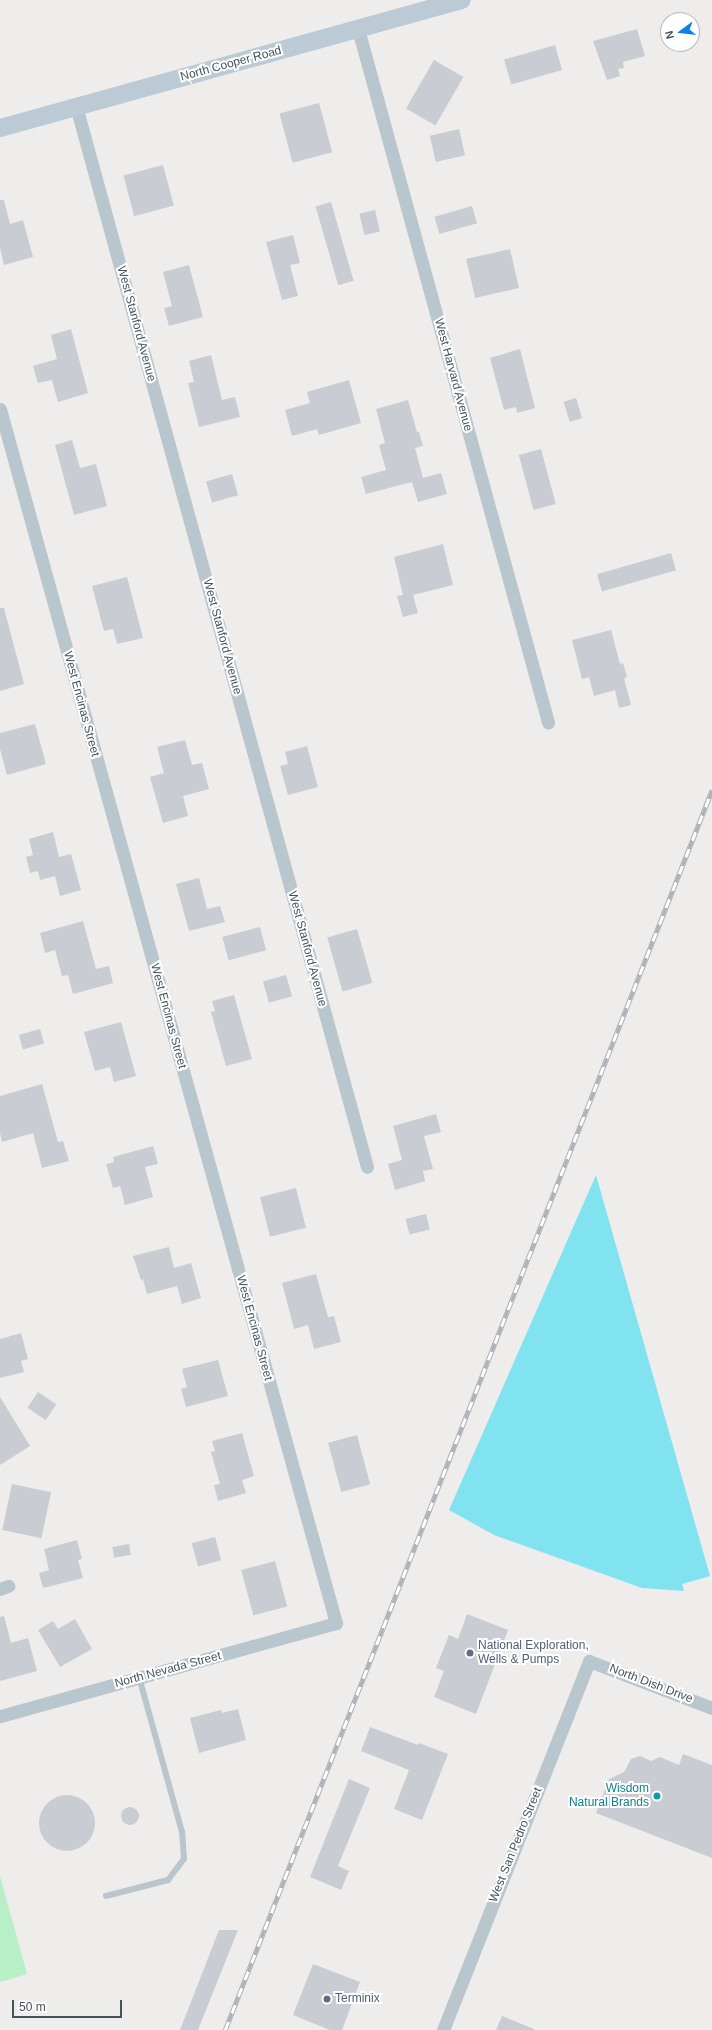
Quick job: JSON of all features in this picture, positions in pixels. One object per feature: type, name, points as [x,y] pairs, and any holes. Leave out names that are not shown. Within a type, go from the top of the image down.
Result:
[{"type":"main road","name":"North Cooper Road","points":[[0,128],[462,0]]},
{"type":"street","name":"West Harvard Avenue","points":[[358,29],[548,722]]},
{"type":"street","name":"West Stanford Avenue","points":[[76,106],[367,1167]]},
{"type":"street","name":"West Encinas Street","points":[[0,409],[336,1623]]},
{"type":"street","name":"North Nevada Street","points":[[0,1716],[336,1623]]},
{"type":"street","name":"North Dish Drive","points":[[589,1660],[712,1708]]},
{"type":"street","name":"West San Pedro Street","points":[[443,2030],[589,1660]]},
{"type":"lane","points":[[106,1896],[168,1880],[184,1858],[182,1832],[139,1677]]},
{"type":"green space","points":[[0,1876],[27,1974],[0,1982]]},
{"type":"water","points":[[596,1175],[710,1576],[682,1584],[684,1591],[642,1588],[494,1535],[449,1510]]},
{"type":"building","points":[[637,29],[645,56],[623,62],[624,68],[618,69],[620,76],[607,80],[593,41]]},
{"type":"building","points":[[555,45],[562,70],[511,85],[504,60]]},
{"type":"building","points":[[434,60],[463,77],[435,125],[406,108]]},
{"type":"building","points":[[319,103],[332,152],[293,163],[279,114]]},
{"type":"building","points":[[459,129],[465,155],[436,162],[430,136]]},
{"type":"building","points":[[163,165],[174,206],[134,216],[123,176]]},
{"type":"building","points":[[0,200],[4,200],[10,224],[23,220],[33,257],[4,265],[0,248]]},
{"type":"building","points":[[331,202],[354,281],[338,285],[316,206]]},
{"type":"building","points":[[472,206],[477,223],[439,234],[435,217]]},
{"type":"building","points":[[375,210],[380,231],[364,235],[359,214]]},
{"type":"building","points":[[293,235],[300,263],[290,265],[298,296],[282,300],[266,242]]},
{"type":"building","points":[[510,249],[519,288],[475,298],[466,259]]},
{"type":"building","points":[[189,265],[203,317],[169,326],[164,308],[172,306],[163,272]]},
{"type":"building","points":[[71,329],[88,393],[58,402],[52,380],[38,383],[33,366],[57,359],[51,335]]},
{"type":"building","points":[[520,349],[535,408],[517,413],[516,407],[504,410],[490,358]]},
{"type":"building","points":[[211,355],[222,400],[235,397],[240,417],[199,427],[188,383],[194,382],[189,361]]},
{"type":"building","points":[[349,380],[361,423],[319,435],[317,429],[292,436],[285,410],[310,403],[307,392]]},
{"type":"building","points":[[576,398],[582,418],[570,422],[564,402]]},
{"type":"building","points":[[408,400],[417,432],[419,432],[423,446],[415,448],[423,478],[441,473],[447,494],[418,502],[412,482],[366,494],[361,477],[386,470],[379,445],[385,443],[376,409]]},
{"type":"building","points":[[72,440],[80,468],[96,464],[107,506],[74,515],[55,445]]},
{"type":"building","points":[[541,449],[556,504],[534,510],[519,455]]},
{"type":"building","points":[[232,474],[238,495],[212,503],[206,481]]},
{"type":"building","points":[[443,544],[453,585],[413,595],[418,613],[403,617],[397,596],[403,595],[394,557]]},
{"type":"building","points":[[671,553],[676,570],[602,592],[597,574]]},
{"type":"building","points":[[127,577],[143,638],[117,644],[113,629],[104,631],[92,586]]},
{"type":"building","points":[[0,608],[4,608],[24,684],[0,691]]},
{"type":"building","points":[[611,630],[620,664],[623,663],[627,677],[624,678],[631,705],[619,708],[615,690],[594,696],[589,677],[582,679],[572,640]]},
{"type":"building","points":[[35,724],[46,764],[7,775],[0,749],[0,733]]},
{"type":"building","points":[[185,740],[192,765],[202,763],[209,789],[183,796],[188,816],[163,823],[150,777],[164,773],[157,747]]},
{"type":"building","points":[[307,746],[318,787],[288,795],[280,766],[288,764],[285,752]]},
{"type":"building","points":[[53,832],[59,857],[71,854],[81,890],[60,896],[55,876],[40,880],[38,871],[30,873],[26,857],[33,855],[29,839]]},
{"type":"building","points":[[199,878],[207,909],[220,906],[225,922],[189,931],[176,884]]},
{"type":"building","points":[[83,921],[96,969],[109,966],[113,983],[73,994],[68,975],[62,976],[55,950],[45,953],[40,933]]},
{"type":"building","points":[[260,927],[266,950],[229,960],[222,937]]},
{"type":"building","points":[[357,929],[372,983],[343,991],[327,938]]},
{"type":"building","points":[[286,975],[292,996],[269,1003],[263,982]]},
{"type":"building","points":[[234,995],[252,1059],[226,1066],[211,1012],[215,1011],[212,1001]]},
{"type":"building","points":[[121,1022],[136,1076],[114,1082],[110,1067],[95,1071],[84,1032]]},
{"type":"building","points":[[40,1029],[44,1043],[23,1049],[19,1035]]},
{"type":"building","points":[[42,1084],[58,1142],[63,1141],[69,1161],[42,1168],[33,1133],[2,1142],[0,1133],[0,1096]]},
{"type":"building","points":[[436,1114],[441,1132],[424,1136],[433,1169],[423,1171],[425,1181],[395,1190],[388,1164],[402,1160],[393,1126]]},
{"type":"building","points":[[153,1146],[158,1164],[145,1167],[153,1197],[125,1205],[120,1186],[113,1188],[106,1164],[114,1162],[113,1157]]},
{"type":"building","points":[[296,1188],[306,1228],[270,1237],[260,1197]]},
{"type":"building","points":[[426,1214],[430,1230],[409,1235],[406,1219]]},
{"type":"building","points":[[169,1247],[174,1268],[191,1263],[201,1298],[182,1304],[177,1286],[147,1294],[143,1279],[141,1280],[133,1256]]},
{"type":"building","points":[[316,1274],[328,1317],[334,1316],[341,1342],[314,1349],[308,1325],[294,1329],[282,1283]]},
{"type":"building","points":[[21,1333],[28,1359],[21,1361],[24,1372],[0,1378],[0,1339]]},
{"type":"building","points":[[218,1360],[228,1396],[186,1407],[181,1389],[187,1387],[182,1369]]},
{"type":"building","points":[[38,1392],[56,1404],[46,1420],[27,1408]]},
{"type":"building","points":[[0,1397],[30,1446],[0,1465]]},
{"type":"building","points":[[242,1433],[254,1476],[242,1480],[246,1493],[218,1501],[214,1485],[220,1484],[211,1452],[215,1451],[212,1441]]},
{"type":"building","points":[[357,1435],[370,1484],[341,1492],[328,1443]]},
{"type":"building","points":[[12,1484],[51,1492],[41,1538],[2,1530]]},
{"type":"building","points":[[215,1537],[221,1560],[198,1566],[192,1543]]},
{"type":"building","points":[[77,1540],[82,1559],[78,1560],[83,1578],[43,1588],[39,1573],[49,1570],[44,1549]]},
{"type":"building","points":[[129,1544],[131,1555],[114,1558],[112,1547]]},
{"type":"building","points":[[275,1561],[287,1606],[253,1615],[241,1570]]},
{"type":"building","name":"National Exploration, Wells & Pumps","points":[[467,1614],[508,1630],[476,1714],[434,1697],[444,1671],[436,1668],[449,1635],[458,1639]]},
{"type":"building","points":[[4,1616],[11,1643],[28,1638],[37,1671],[0,1681],[0,1617]]},
{"type":"building","points":[[75,1619],[92,1649],[60,1667],[38,1630],[53,1621],[58,1629]]},
{"type":"building","points":[[238,1709],[246,1740],[199,1753],[190,1718],[221,1710],[222,1713]]},
{"type":"building","points":[[370,1727],[418,1745],[419,1743],[448,1754],[422,1820],[394,1809],[409,1770],[361,1751]]},
{"type":"building","name":"Wisdom Natural Brands","points":[[683,1754],[712,1765],[712,1858],[596,1813],[609,1779],[624,1772],[631,1759],[640,1756],[651,1761],[660,1757],[679,1765]]},
{"type":"building","points":[[349,1779],[370,1788],[338,1866],[349,1871],[341,1890],[310,1877]]},
{"type":"building","points":[[61,1795],[73,1795],[83,1799],[91,1807],[95,1817],[95,1829],[91,1839],[83,1847],[73,1851],[61,1851],[51,1847],[43,1839],[39,1829],[39,1817],[43,1807],[51,1799]]},
{"type":"building","points":[[130,1807],[136,1810],[139,1816],[136,1822],[130,1825],[124,1822],[121,1816],[124,1810]]},
{"type":"building","points":[[219,1930],[238,1930],[198,2030],[180,2030]]},
{"type":"building","name":"Terminix","points":[[313,1964],[360,1982],[342,2030],[330,2030],[293,2015]]},
{"type":"building","points":[[502,2016],[534,2029],[534,2030],[496,2030]]},
{"type":"railway","points":[[225,2030],[712,790]]},
{"type":"place","name":"National Exploration, Wells & Pumps","points":[[470,1653]]},
{"type":"place","name":"Wisdom Natural Brands","points":[[657,1796]]},
{"type":"place","name":"Terminix","points":[[327,1999]]}]
